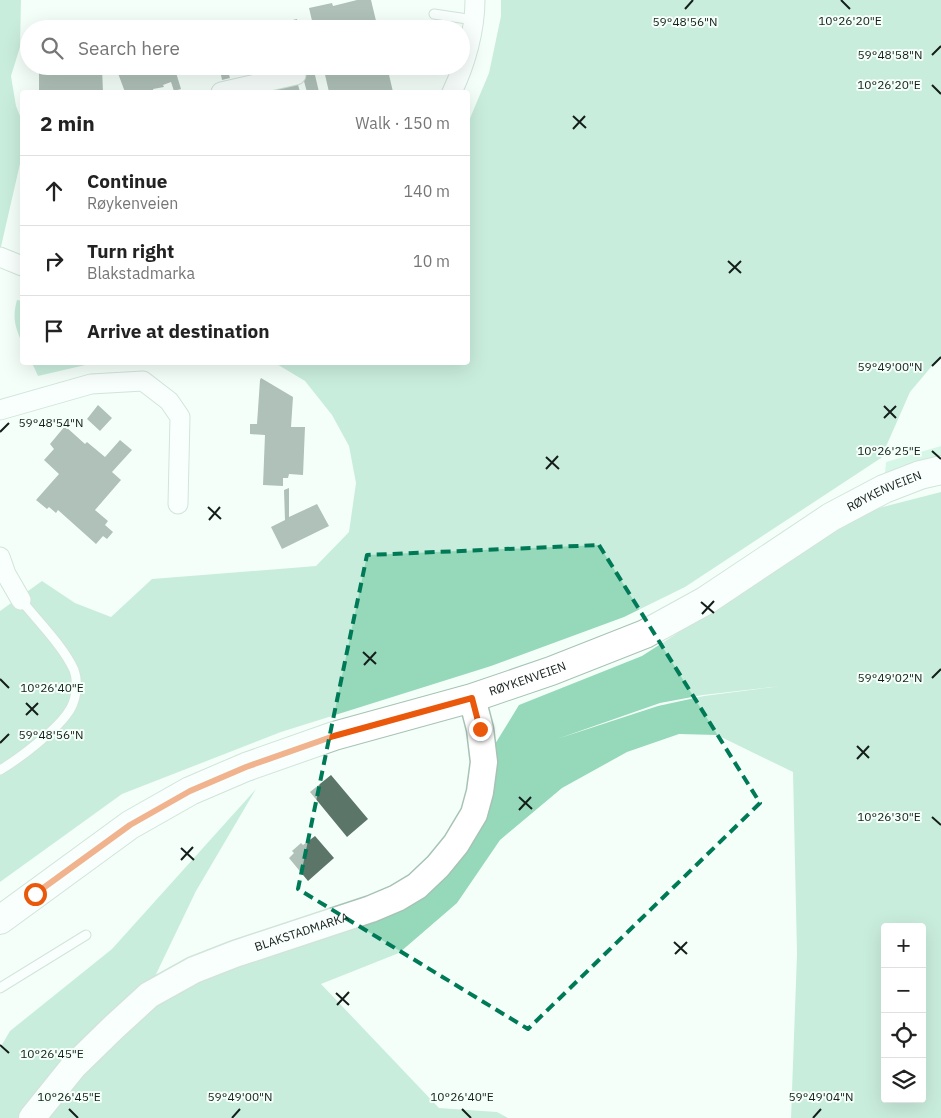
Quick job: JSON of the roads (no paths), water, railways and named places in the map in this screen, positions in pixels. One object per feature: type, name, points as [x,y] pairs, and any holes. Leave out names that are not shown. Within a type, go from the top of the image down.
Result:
[{"type":"main road","name":"RØYKENVEIEN","points":[[0,920],[130,825],[190,791],[246,767],[334,736],[472,698],[551,671],[645,634],[705,601],[831,517],[884,489],[920,475],[941,470]]},
{"type":"main road","name":"BLAKSTADMARKA","points":[[32,1118],[73,1067],[149,995],[194,970],[371,909],[397,898],[417,886],[431,873],[456,844],[474,814],[480,792],[484,762],[480,729],[472,698]]},
{"type":"street","points":[[470,36],[474,20],[475,0]]},
{"type":"street","points":[[230,90],[296,75]]},
{"type":"street","points":[[453,90],[460,75]]},
{"type":"street","points":[[0,257],[20,265]]},
{"type":"street","points":[[0,410],[92,384],[142,381],[169,401],[180,417],[178,504]]},
{"type":"street","points":[[0,557],[6,574],[21,600]]},
{"type":"lane","points":[[434,14],[474,20]]},
{"type":"lane","points":[[0,770],[42,739],[68,713],[76,693],[74,672],[64,654],[21,600]]},
{"type":"lane","points":[[0,988],[86,935]]}]
